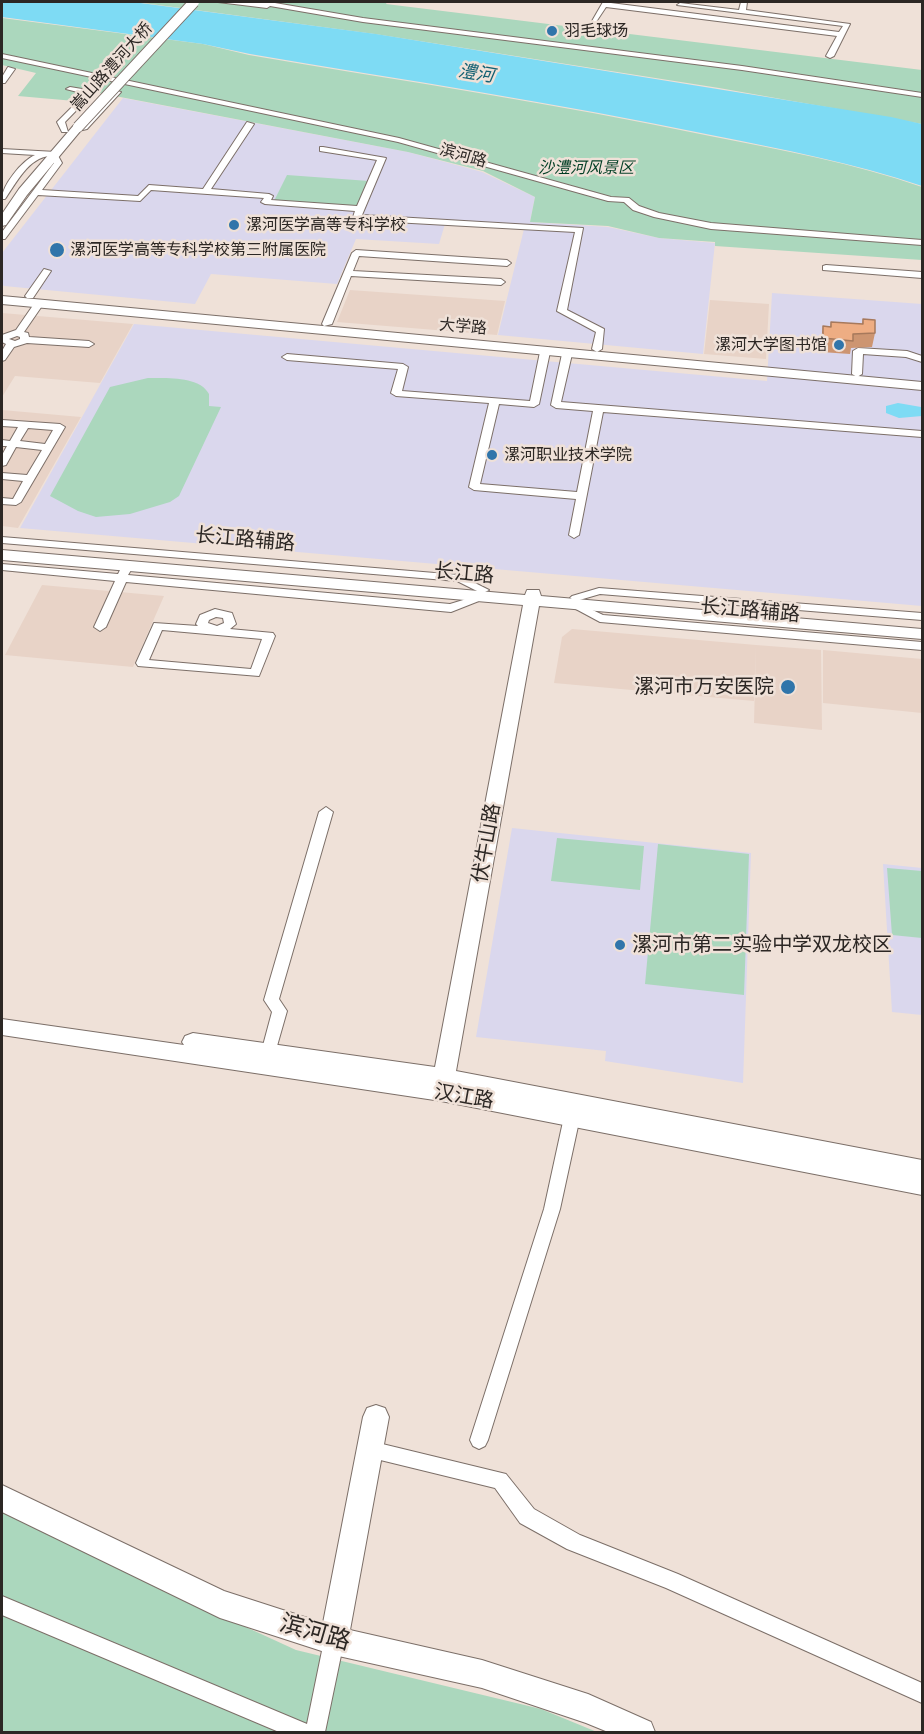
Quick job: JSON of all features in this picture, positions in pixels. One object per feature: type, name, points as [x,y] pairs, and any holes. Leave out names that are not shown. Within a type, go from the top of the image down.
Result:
[{"type":"main road","name":"嵩山路澧河大桥","points":[[71,129],[185,2]]},
{"type":"main road","name":"嵩山路澧河大桥","points":[[71,129],[194,2]]},
{"type":"main road","points":[[2,209],[71,129]]},
{"type":"main road","points":[[2,222],[49,154]]},
{"type":"main road","name":"大学路","points":[[4,296],[545,352],[922,386]]},
{"type":"main road","name":"大学路","points":[[148,310],[327,324],[922,380]]},
{"type":"main road","name":"长江路","points":[[2,548],[922,634]]},
{"type":"main road","name":"长江路","points":[[2,555],[124,572],[226,595],[483,593]]},
{"type":"main road","name":"伏牛山路","points":[[443,1085],[533,597]]},
{"type":"main road","name":"长江路","points":[[577,602],[922,626]]},
{"type":"main road","name":"汉江路","points":[[2,1014],[268,1053],[922,1170]]},
{"type":"main road","name":"汉江路","points":[[2,1027],[443,1085],[572,1117],[922,1185]]},
{"type":"main road","points":[[334,1641],[376,1417]]},
{"type":"main road","name":"滨河路","points":[[2,1498],[220,1604],[334,1641],[482,1674],[588,1710],[641,1732]]},
{"type":"street","points":[[223,2],[278,4]]},
{"type":"street","points":[[260,2],[363,20],[733,68],[922,97]]},
{"type":"street","points":[[742,12],[744,2]]},
{"type":"street","points":[[590,27],[605,3],[842,34]]},
{"type":"street","points":[[674,4],[847,24],[830,56]]},
{"type":"street","name":"滨河路","points":[[2,56],[399,140],[611,199],[612,204],[617,207],[636,208],[667,218],[711,226],[922,243]]},
{"type":"street","points":[[2,81],[11,69]]},
{"type":"street","points":[[100,81],[62,122],[71,129],[84,127],[117,92]]},
{"type":"street","points":[[70,88],[90,92]]},
{"type":"street","points":[[206,191],[250,124]]},
{"type":"street","points":[[323,149],[381,158],[357,217],[580,230],[562,311],[601,331],[597,349]]},
{"type":"street","points":[[2,151],[49,154],[58,163],[2,237]]},
{"type":"street","points":[[2,197],[29,161],[49,154]]},
{"type":"street","points":[[35,192],[140,199],[149,187],[269,196],[266,202],[360,209]]},
{"type":"street","points":[[327,324],[356,253],[507,263]]},
{"type":"street","points":[[826,268],[922,275]]},
{"type":"street","points":[[22,336],[47,271]]},
{"type":"street","points":[[348,273],[501,282]]},
{"type":"street","points":[[2,358],[11,344],[6,342],[5,337],[22,336],[89,344]]},
{"type":"street","points":[[857,374],[858,351],[907,354],[922,359]]},
{"type":"street","points":[[534,404],[545,352]]},
{"type":"street","points":[[556,405],[567,354]]},
{"type":"street","points":[[287,357],[404,367],[396,393],[922,434]]},
{"type":"street","points":[[495,401],[474,487],[581,496]]},
{"type":"street","points":[[574,535],[598,408]]},
{"type":"street","points":[[2,423],[60,427],[16,502],[2,501]]},
{"type":"street","points":[[2,463],[25,424]]},
{"type":"street","points":[[2,444],[48,447]]},
{"type":"street","points":[[2,476],[30,478]]},
{"type":"street","name":"长江路辅路","points":[[2,540],[459,578],[483,593]]},
{"type":"street","points":[[2,567],[124,572],[100,627]]},
{"type":"street","name":"长江路辅路","points":[[922,617],[599,591],[577,602],[600,618],[922,646]]},
{"type":"street","points":[[214,631],[158,626],[142,663],[255,673],[269,636],[214,631],[203,626],[202,621],[226,595]]},
{"type":"street","points":[[268,1053],[280,1011],[271,1000],[326,812]]},
{"type":"street","points":[[479,1440],[552,1209],[572,1117]]},
{"type":"street","points":[[370,1450],[500,1480],[527,1516],[574,1542],[671,1581],[922,1693]]},
{"type":"street","points":[[2,1606],[302,1732]]},
{"type":"street","points":[[315,1732],[334,1641]]},
{"type":"shaded area","name":"漯河医学高等专科学校","points":[[123,98],[408,152],[482,172],[535,197],[530,222],[608,227],[659,238],[715,243],[703,354],[498,335],[524,229],[445,224],[439,244],[356,239],[337,284],[211,274],[195,304],[4,286],[2,284],[2,253]]},
{"type":"shaded area","points":[[350,290],[505,301],[497,335],[337,322]]},
{"type":"shaded area","name":"漯河职业技术学院","points":[[772,293],[922,304],[922,606],[20,528],[134,324],[767,381]]},
{"type":"shaded area","points":[[710,300],[769,304],[766,359],[704,354]]},
{"type":"shaded area","points":[[2,313],[133,324],[100,383],[15,376],[2,397]]},
{"type":"shaded area","points":[[2,410],[81,417],[18,528],[2,526]]},
{"type":"shaded area","points":[[42,585],[164,596],[133,667],[5,655]]},
{"type":"shaded area","points":[[572,629],[756,645],[754,701],[554,683],[562,637]]},
{"type":"shaded area","name":"漯河市万安医院","points":[[756,645],[821,650],[822,730],[754,723]]},
{"type":"shaded area","points":[[823,650],[922,659],[922,713],[823,703]]},
{"type":"shaded area","name":"漯河市第二实验中学双龙校区","points":[[512,828],[751,853],[743,1083],[605,1061],[606,1051],[476,1037]]},
{"type":"shaded area","points":[[883,864],[922,868],[922,1015],[892,1012]]},
{"type":"green space","points":[[136,2],[387,2],[386,4],[922,70],[922,124],[719,88],[375,34]]},
{"type":"green space","name":"沙澧河风景区","points":[[2,18],[203,44],[249,55],[596,113],[844,164],[922,187],[922,260],[715,246],[715,242],[659,238],[608,226],[530,222],[535,197],[483,171],[408,152],[94,92],[86,102],[18,96],[36,73],[2,65]]},
{"type":"green space","points":[[287,175],[369,181],[357,206],[274,201]]},
{"type":"green space","points":[[148,378],[182,379],[198,384],[209,394],[209,406],[221,407],[179,496],[170,502],[130,514],[96,517],[78,511],[50,496],[110,387]]},
{"type":"green space","points":[[557,838],[644,846],[640,890],[551,881]]},
{"type":"green space","points":[[658,844],[749,854],[744,995],[645,984]]},
{"type":"green space","points":[[887,868],[922,871],[922,938],[892,935]]},
{"type":"green space","points":[[2,1507],[165,1590],[296,1650],[541,1709],[597,1732],[2,1732]]},
{"type":"water","name":"澧河","points":[[2,2],[133,2],[376,34],[891,117],[922,124],[922,186],[818,157],[596,112],[250,54],[203,44],[2,17]]},
{"type":"water","points":[[898,403],[921,407],[922,416],[899,418],[886,413],[886,406]]},
{"type":"building","points":[[863,319],[875,320],[875,333],[853,334],[853,341],[823,338],[823,326],[831,327],[831,322],[863,324]]},
{"type":"place","name":"羽毛球场","points":[[552,31]]},
{"type":"place","name":"漯河医学高等专科学校","points":[[234,225]]},
{"type":"place","name":"漯河医学高等专科学校第三附属医院","points":[[57,250]]},
{"type":"place","name":"漯河大学图书馆","points":[[839,345]]},
{"type":"place","name":"漯河职业技术学院","points":[[492,455]]},
{"type":"place","name":"漯河市万安医院","points":[[788,687]]},
{"type":"place","name":"漯河市第二实验中学双龙校区","points":[[620,945]]}]
